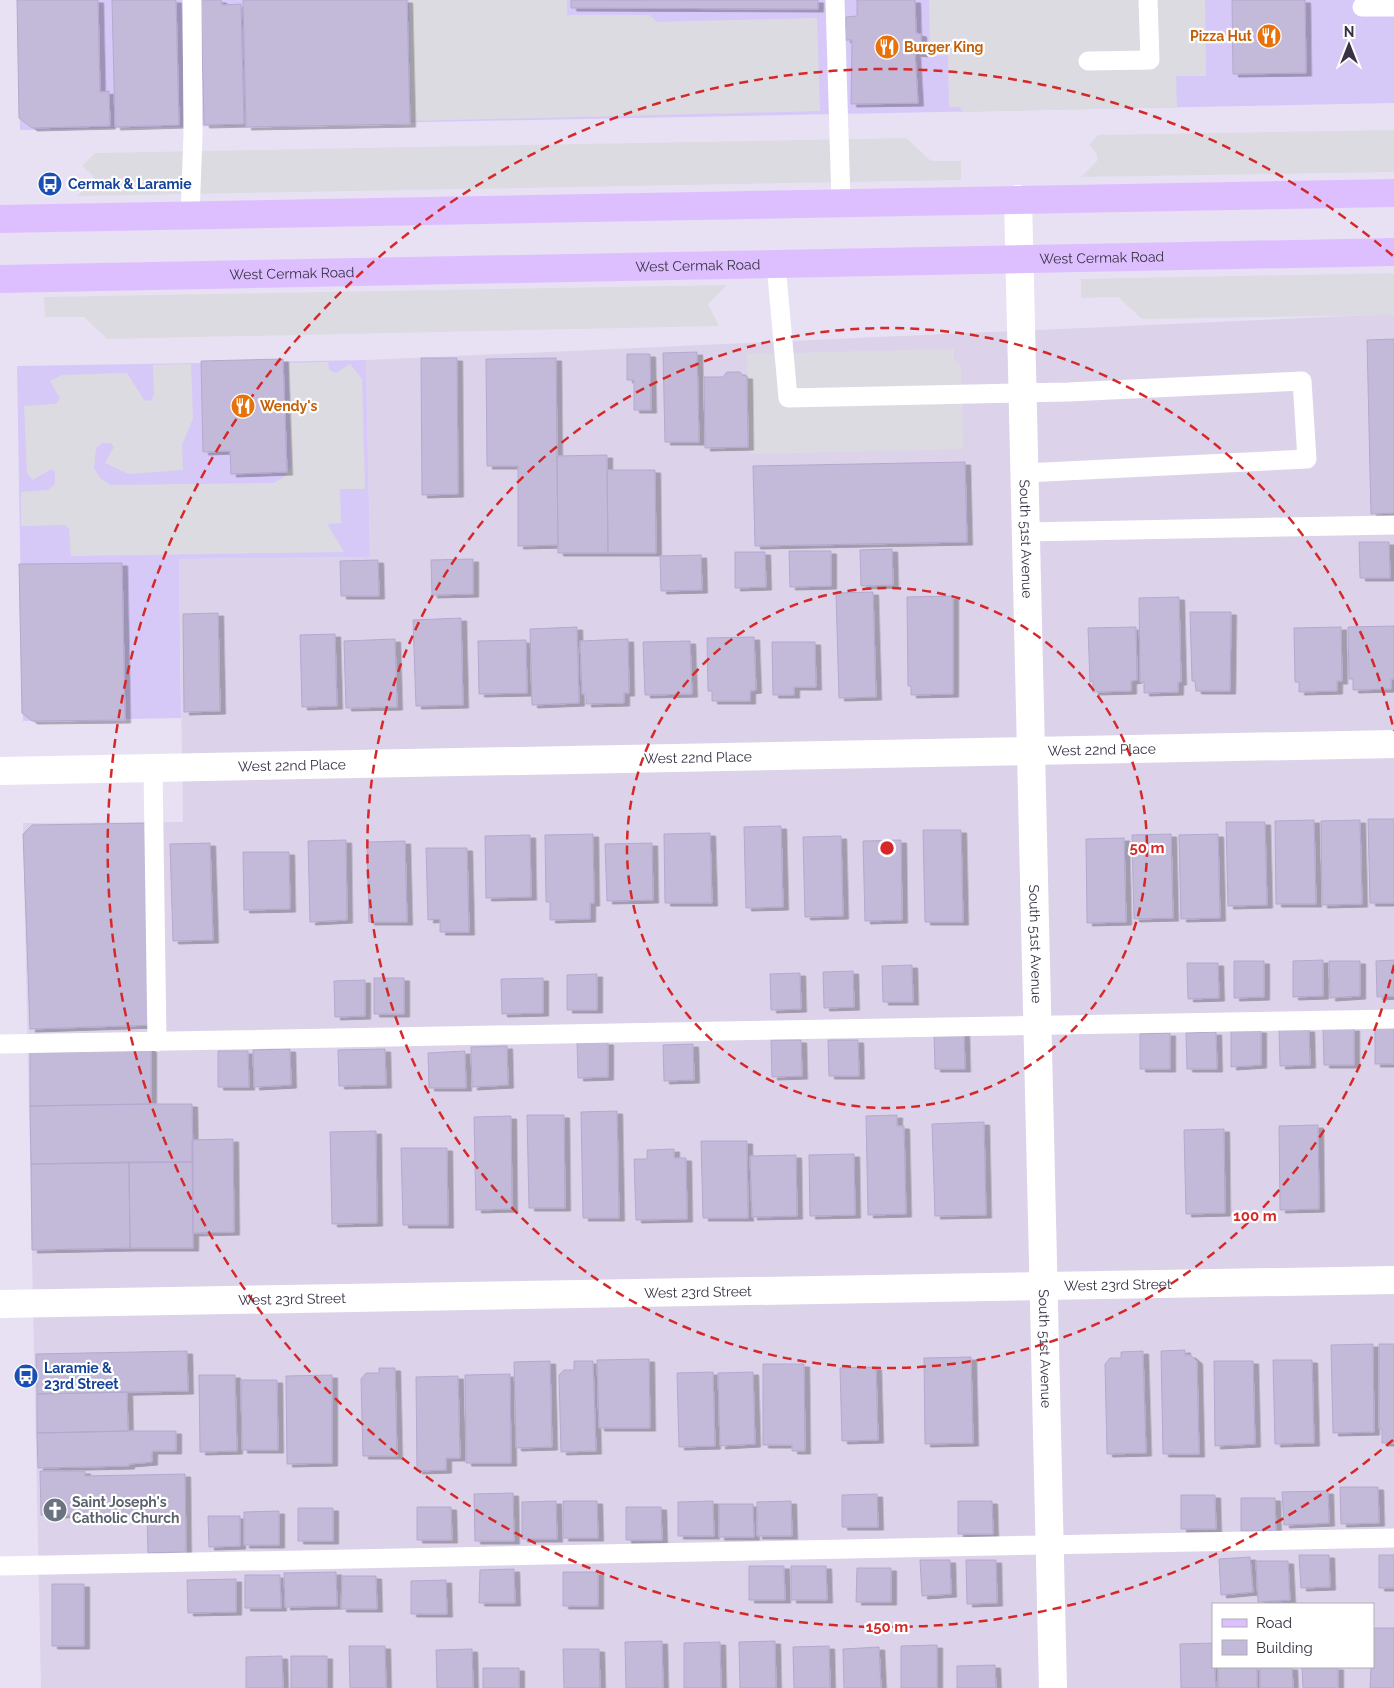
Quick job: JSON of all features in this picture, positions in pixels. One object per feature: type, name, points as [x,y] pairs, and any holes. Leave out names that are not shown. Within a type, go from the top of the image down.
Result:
[{"type":"main road","points":[[0,219],[1394,193]]},
{"type":"main road","name":"West Cermak Road","points":[[0,278],[1394,252]]},
{"type":"street","name":"South 51st Avenue","points":[[1018,199],[1053,1688]]},
{"type":"street","name":"West 22nd Place","points":[[0,771],[1394,744]]},
{"type":"street","name":"West 23rd Street","points":[[0,1304],[1394,1280]]},
{"type":"lane","points":[[190,215],[194,134],[192,0]]},
{"type":"lane","points":[[836,0],[841,202]]},
{"type":"lane","points":[[1088,61],[1150,60],[1148,0]]},
{"type":"lane","points":[[1362,7],[1394,7]]},
{"type":"lane","points":[[776,264],[788,398],[1023,393],[1302,381],[1307,459],[1025,473]]},
{"type":"lane","points":[[1026,532],[1394,525]]},
{"type":"lane","points":[[153,768],[157,1042]]},
{"type":"lane","points":[[0,1044],[1394,1019]]},
{"type":"lane","points":[[0,1566],[1394,1538]]},
{"type":"shaded area","points":[[17,0],[1394,0],[1394,103],[20,130]]},
{"type":"shaded area","points":[[409,0],[567,0],[567,15],[649,15],[657,22],[817,18],[820,111],[411,121]]},
{"type":"shaded area","points":[[929,0],[1205,0],[1206,76],[1176,76],[1177,107],[964,112],[959,107],[949,107],[948,55],[930,56]]},
{"type":"shaded area","points":[[1394,130],[1394,172],[1081,177],[1097,161],[1097,155],[1089,145],[1098,135]]},
{"type":"shaded area","points":[[906,138],[931,161],[961,161],[961,180],[77,196],[93,182],[93,176],[82,166],[95,153]]},
{"type":"shaded area","points":[[1394,273],[1394,315],[1142,319],[1118,297],[1081,298],[1081,279]]},
{"type":"shaded area","points":[[727,285],[708,304],[719,326],[107,339],[84,317],[45,317],[44,297]]},
{"type":"shaded area","points":[[1394,314],[1394,1688],[41,1688],[23,823],[183,822],[179,559],[370,557],[366,360]]},
{"type":"shaded area","points":[[954,349],[954,360],[961,366],[963,449],[750,454],[747,354]]},
{"type":"shaded area","points":[[366,360],[370,557],[179,559],[181,718],[23,721],[17,366]]},
{"type":"shaded area","points":[[328,362],[329,370],[336,373],[350,364],[362,379],[365,489],[340,489],[341,523],[327,524],[344,552],[71,556],[69,529],[65,525],[21,526],[21,492],[48,490],[55,484],[55,472],[51,469],[33,480],[27,473],[24,406],[56,404],[60,398],[50,381],[62,375],[127,373],[144,400],[151,401],[154,395],[153,365],[191,364],[193,418],[182,445],[183,470],[129,474],[105,463],[114,447],[111,443],[102,443],[96,448],[94,468],[100,478],[110,485],[274,483],[284,477],[291,466],[288,363]]},
{"type":"building","points":[[17,0],[98,0],[100,92],[109,91],[110,126],[32,128],[19,118]]},
{"type":"building","points":[[112,0],[176,0],[179,125],[115,127]]},
{"type":"building","points":[[201,0],[221,0],[222,5],[241,4],[244,124],[204,125]]},
{"type":"building","points":[[243,0],[407,0],[410,124],[246,127]]},
{"type":"building","points":[[571,0],[818,0],[818,9],[571,8]]},
{"type":"building","name":"Burger King","points":[[857,0],[915,0],[916,33],[921,34],[922,54],[915,53],[918,103],[851,104],[852,40],[845,40],[846,17],[857,16]]},
{"type":"building","name":"Pizza Hut","points":[[1232,0],[1305,0],[1306,73],[1233,74]]},
{"type":"building","points":[[1394,339],[1394,513],[1371,514],[1367,340]]},
{"type":"building","points":[[697,352],[699,442],[665,442],[663,353]]},
{"type":"building","points":[[627,354],[650,354],[651,410],[634,410],[634,380],[627,380]]},
{"type":"building","points":[[421,358],[457,358],[458,494],[422,495]]},
{"type":"building","points":[[556,358],[558,545],[518,546],[518,466],[487,466],[486,359]]},
{"type":"building","name":"Wendy's","points":[[283,359],[287,472],[231,474],[230,451],[203,452],[201,361]]},
{"type":"building","points":[[727,372],[740,372],[743,376],[747,376],[748,447],[705,448],[704,377],[723,377]]},
{"type":"building","points":[[607,455],[608,553],[558,553],[557,456]]},
{"type":"building","points":[[965,462],[967,542],[755,546],[753,466]]},
{"type":"building","points":[[607,470],[655,470],[656,553],[608,553]]},
{"type":"building","points":[[1359,542],[1389,542],[1390,578],[1360,578]]},
{"type":"building","points":[[892,549],[893,585],[861,586],[860,550]]},
{"type":"building","points":[[789,551],[831,551],[831,586],[790,587]]},
{"type":"building","points":[[735,552],[765,552],[766,587],[735,588]]},
{"type":"building","points":[[701,555],[702,590],[661,591],[660,556]]},
{"type":"building","points":[[473,559],[473,594],[432,595],[431,560]]},
{"type":"building","points":[[378,560],[379,596],[341,596],[340,561]]},
{"type":"building","points":[[122,563],[125,720],[32,721],[22,713],[19,564]]},
{"type":"building","points":[[873,592],[876,697],[839,698],[836,593]]},
{"type":"building","points":[[953,596],[953,694],[911,695],[911,686],[908,686],[907,597]]},
{"type":"building","points":[[1179,597],[1181,682],[1178,682],[1178,692],[1144,693],[1144,682],[1140,682],[1139,598]]},
{"type":"building","points":[[1190,612],[1231,612],[1230,691],[1196,691],[1195,681],[1192,681]]},
{"type":"building","points":[[218,613],[220,711],[184,712],[183,614]]},
{"type":"building","points":[[461,618],[463,705],[416,706],[413,620]]},
{"type":"building","points":[[1394,626],[1394,679],[1391,679],[1391,689],[1353,690],[1353,679],[1349,679],[1348,627]]},
{"type":"building","points":[[577,627],[579,703],[532,705],[530,629]]},
{"type":"building","points":[[1136,627],[1137,680],[1131,681],[1131,691],[1093,692],[1093,681],[1090,682],[1088,628]]},
{"type":"building","points":[[1341,627],[1342,681],[1337,681],[1337,691],[1299,692],[1299,682],[1295,682],[1294,628]]},
{"type":"building","points":[[335,634],[337,706],[302,707],[300,635]]},
{"type":"building","points":[[754,637],[756,690],[750,691],[750,701],[712,701],[712,691],[708,691],[707,638]]},
{"type":"building","points":[[395,639],[397,707],[346,708],[344,641]]},
{"type":"building","points":[[628,639],[629,693],[624,693],[624,703],[586,704],[586,694],[582,694],[580,641]]},
{"type":"building","points":[[526,640],[527,693],[479,694],[478,641]]},
{"type":"building","points":[[690,641],[692,694],[645,695],[643,642]]},
{"type":"building","points":[[772,642],[815,642],[816,687],[794,687],[794,695],[773,695]]},
{"type":"building","points":[[1368,819],[1394,819],[1394,903],[1370,903]]},
{"type":"building","points":[[1314,820],[1316,904],[1276,904],[1275,821]]},
{"type":"building","points":[[1360,820],[1362,904],[1322,905],[1321,821]]},
{"type":"building","points":[[1226,822],[1265,822],[1267,905],[1228,906]]},
{"type":"building","points":[[148,823],[153,1025],[30,1029],[23,834],[32,825]]},
{"type":"building","points":[[781,826],[783,907],[746,908],[744,827]]},
{"type":"building","points":[[923,830],[961,830],[963,922],[925,922]]},
{"type":"building","points":[[710,833],[712,903],[665,903],[664,834]]},
{"type":"building","points":[[593,834],[594,903],[590,903],[590,919],[550,920],[550,902],[546,902],[545,835]]},
{"type":"building","points":[[1171,834],[1173,918],[1134,919],[1132,835]]},
{"type":"building","points":[[1218,834],[1220,918],[1181,919],[1179,835]]},
{"type":"building","points":[[530,835],[531,897],[486,898],[485,836]]},
{"type":"building","points":[[841,836],[843,916],[805,917],[803,837]]},
{"type":"building","points":[[1124,838],[1126,922],[1087,923],[1086,839]]},
{"type":"building","points":[[346,840],[347,920],[310,922],[308,841]]},
{"type":"building","points":[[901,840],[902,920],[865,921],[863,841]]},
{"type":"building","points":[[405,841],[407,922],[369,922],[367,842]]},
{"type":"building","points":[[210,843],[213,940],[173,941],[170,844]]},
{"type":"building","points":[[652,843],[653,900],[607,901],[605,844]]},
{"type":"building","points":[[426,848],[467,848],[469,932],[440,932],[440,919],[428,920]]},
{"type":"building","points":[[243,852],[289,852],[290,909],[244,910]]},
{"type":"building","points":[[1323,960],[1323,996],[1293,997],[1293,961]]},
{"type":"building","points":[[1394,960],[1394,996],[1377,997],[1376,961]]},
{"type":"building","points":[[1234,961],[1264,961],[1264,997],[1234,998]]},
{"type":"building","points":[[1329,961],[1360,961],[1360,996],[1330,998]]},
{"type":"building","points":[[1187,963],[1218,963],[1219,998],[1188,999]]},
{"type":"building","points":[[912,965],[913,1002],[883,1002],[882,966]]},
{"type":"building","points":[[853,971],[854,1007],[824,1008],[823,972]]},
{"type":"building","points":[[800,973],[801,1009],[771,1010],[770,974]]},
{"type":"building","points":[[597,974],[597,1010],[567,1010],[567,975]]},
{"type":"building","points":[[374,978],[404,978],[404,1014],[374,1014]]},
{"type":"building","points":[[543,978],[543,1013],[502,1014],[501,979]]},
{"type":"building","points":[[365,980],[365,1016],[335,1017],[334,981]]},
{"type":"building","points":[[1394,1027],[1394,1064],[1375,1064],[1375,1028]]},
{"type":"building","points":[[1354,1028],[1354,1065],[1324,1065],[1323,1029]]},
{"type":"building","points":[[1279,1029],[1309,1029],[1310,1065],[1280,1066]]},
{"type":"building","points":[[1231,1030],[1261,1030],[1261,1065],[1231,1067]]},
{"type":"building","points":[[964,1032],[965,1069],[935,1069],[934,1033]]},
{"type":"building","points":[[1216,1032],[1217,1069],[1187,1069],[1186,1033]]},
{"type":"building","points":[[1170,1033],[1170,1069],[1140,1069],[1140,1034]]},
{"type":"building","points":[[771,1040],[801,1040],[802,1076],[772,1077]]},
{"type":"building","points":[[828,1040],[858,1040],[859,1076],[829,1076]]},
{"type":"building","points":[[577,1042],[608,1042],[608,1077],[578,1078]]},
{"type":"building","points":[[693,1044],[694,1080],[664,1081],[663,1045]]},
{"type":"building","points":[[507,1046],[508,1085],[472,1087],[471,1047]]},
{"type":"building","points":[[151,1047],[151,1104],[30,1106],[30,1049]]},
{"type":"building","points":[[290,1049],[291,1085],[254,1087],[253,1050]]},
{"type":"building","points":[[385,1049],[386,1085],[339,1086],[338,1050]]},
{"type":"building","points":[[218,1051],[248,1051],[249,1087],[218,1087]]},
{"type":"building","points":[[465,1051],[466,1088],[429,1088],[428,1053]]},
{"type":"building","points":[[192,1104],[193,1162],[31,1164],[30,1106]]},
{"type":"building","points":[[617,1111],[619,1218],[583,1218],[581,1112]]},
{"type":"building","points":[[527,1115],[564,1115],[565,1208],[529,1208]]},
{"type":"building","points":[[897,1115],[897,1126],[904,1126],[906,1214],[868,1215],[866,1116]]},
{"type":"building","points":[[511,1116],[512,1209],[476,1210],[474,1117]]},
{"type":"building","points":[[984,1122],[986,1215],[935,1216],[932,1124]]},
{"type":"building","points":[[1318,1125],[1319,1209],[1280,1210],[1279,1126]]},
{"type":"building","points":[[1224,1129],[1225,1213],[1186,1214],[1184,1130]]},
{"type":"building","points":[[376,1131],[377,1223],[332,1224],[330,1132]]},
{"type":"building","points":[[233,1139],[234,1232],[193,1233],[192,1140]]},
{"type":"building","points":[[701,1141],[747,1141],[748,1218],[703,1218]]},
{"type":"building","points":[[401,1148],[447,1148],[448,1225],[403,1225]]},
{"type":"building","points":[[674,1149],[674,1158],[686,1158],[687,1219],[636,1220],[634,1159],[647,1159],[647,1150]]},
{"type":"building","points":[[854,1154],[855,1215],[810,1216],[809,1155]]},
{"type":"building","points":[[796,1155],[797,1216],[752,1217],[750,1156]]},
{"type":"building","points":[[129,1162],[193,1162],[193,1248],[130,1248]]},
{"type":"building","points":[[129,1162],[130,1248],[32,1250],[31,1164]]},
{"type":"building","points":[[1373,1344],[1374,1432],[1333,1433],[1331,1345]]},
{"type":"building","points":[[1379,1344],[1394,1344],[1394,1443],[1382,1443],[1382,1429],[1379,1429]]},
{"type":"building","points":[[1185,1350],[1185,1355],[1190,1355],[1197,1361],[1199,1454],[1163,1454],[1161,1351]]},
{"type":"building","points":[[187,1351],[188,1391],[37,1394],[36,1354]]},
{"type":"building","points":[[1143,1351],[1146,1453],[1107,1454],[1105,1364],[1110,1358],[1121,1358],[1121,1352]]},
{"type":"building","points":[[971,1357],[973,1443],[925,1444],[924,1358]]},
{"type":"building","points":[[649,1359],[650,1428],[599,1428],[597,1360]]},
{"type":"building","points":[[1273,1360],[1312,1360],[1314,1443],[1275,1444]]},
{"type":"building","points":[[550,1361],[552,1447],[516,1448],[514,1362]]},
{"type":"building","points":[[574,1361],[593,1361],[596,1451],[561,1452],[559,1375],[564,1370],[574,1370]]},
{"type":"building","points":[[1214,1361],[1253,1361],[1255,1444],[1215,1446]]},
{"type":"building","points":[[763,1364],[804,1364],[805,1451],[792,1451],[792,1445],[763,1445]]},
{"type":"building","points":[[876,1367],[878,1440],[842,1441],[840,1368]]},
{"type":"building","points":[[379,1368],[395,1368],[397,1456],[363,1456],[361,1379],[366,1373],[379,1373]]},
{"type":"building","points":[[713,1372],[715,1446],[679,1447],[677,1373]]},
{"type":"building","points":[[753,1372],[755,1444],[720,1446],[718,1373]]},
{"type":"building","points":[[510,1374],[511,1463],[466,1463],[465,1375]]},
{"type":"building","points":[[199,1375],[235,1375],[237,1451],[200,1452]]},
{"type":"building","points":[[332,1375],[332,1463],[287,1464],[286,1376]]},
{"type":"building","points":[[458,1376],[460,1458],[446,1458],[446,1470],[417,1471],[416,1377]]},
{"type":"building","points":[[241,1380],[277,1380],[278,1450],[242,1450]]},
{"type":"building","points":[[127,1392],[128,1431],[37,1433],[37,1394]]},
{"type":"building","points":[[176,1431],[176,1451],[152,1451],[152,1462],[129,1464],[129,1466],[38,1468],[37,1433]]},
{"type":"building","points":[[40,1471],[85,1471],[85,1476],[185,1474],[186,1552],[148,1553],[147,1514],[41,1515]]},
{"type":"building","points":[[1340,1487],[1378,1487],[1379,1523],[1341,1524]]},
{"type":"building","points":[[1328,1491],[1329,1523],[1284,1525],[1282,1492]]},
{"type":"building","points":[[513,1493],[514,1541],[475,1541],[474,1494]]},
{"type":"building","points":[[877,1494],[878,1527],[842,1527],[842,1495]]},
{"type":"building","points":[[1181,1495],[1215,1495],[1216,1529],[1181,1529]]},
{"type":"building","points":[[1241,1498],[1275,1498],[1276,1531],[1241,1531]]},
{"type":"building","points":[[556,1501],[557,1539],[522,1539],[522,1502]]},
{"type":"building","points":[[563,1501],[597,1501],[598,1538],[563,1538]]},
{"type":"building","points":[[713,1501],[714,1536],[678,1536],[678,1502]]},
{"type":"building","points":[[791,1501],[792,1536],[757,1536],[757,1502]]},
{"type":"building","points":[[958,1501],[992,1501],[993,1534],[958,1534]]},
{"type":"building","points":[[719,1504],[753,1504],[754,1537],[719,1537]]},
{"type":"building","points":[[417,1507],[451,1507],[452,1540],[417,1540]]},
{"type":"building","points":[[626,1507],[661,1507],[662,1540],[626,1540]]},
{"type":"building","points":[[298,1508],[333,1508],[333,1541],[298,1541]]},
{"type":"building","points":[[279,1511],[279,1545],[244,1545],[244,1512]]},
{"type":"building","points":[[208,1516],[240,1516],[240,1546],[209,1547]]},
{"type":"building","points":[[1299,1555],[1329,1555],[1330,1587],[1301,1588]]},
{"type":"building","points":[[1379,1555],[1394,1555],[1394,1588],[1379,1588]]},
{"type":"building","points":[[1250,1557],[1253,1592],[1221,1595],[1219,1559]]},
{"type":"building","points":[[920,1560],[950,1560],[951,1594],[922,1596]]},
{"type":"building","points":[[966,1560],[996,1560],[997,1603],[967,1604]]},
{"type":"building","points":[[1256,1561],[1288,1561],[1290,1600],[1258,1602]]},
{"type":"building","points":[[749,1566],[784,1566],[785,1600],[749,1600]]},
{"type":"building","points":[[791,1566],[826,1566],[827,1600],[791,1600]]},
{"type":"building","points":[[857,1568],[891,1568],[891,1602],[856,1602]]},
{"type":"building","points":[[514,1569],[515,1603],[479,1603],[480,1570]]},
{"type":"building","points":[[336,1572],[337,1606],[285,1607],[284,1573]]},
{"type":"building","points":[[563,1572],[598,1572],[598,1606],[563,1606]]},
{"type":"building","points":[[245,1575],[280,1575],[281,1608],[245,1608]]},
{"type":"building","points":[[342,1576],[376,1576],[377,1609],[341,1609]]},
{"type":"building","points":[[236,1579],[236,1612],[188,1613],[187,1580]]},
{"type":"building","points":[[446,1580],[447,1614],[411,1614],[411,1581]]},
{"type":"building","points":[[52,1584],[84,1584],[84,1646],[52,1646]]},
{"type":"building","points":[[1374,1628],[1394,1628],[1394,1688],[1370,1688],[1371,1668],[1374,1668]]},
{"type":"building","points":[[662,1641],[663,1688],[626,1688],[625,1642]]},
{"type":"building","points":[[775,1641],[776,1688],[740,1688],[739,1642]]},
{"type":"building","points":[[720,1642],[721,1688],[684,1688],[684,1643]]},
{"type":"building","points":[[1212,1643],[1212,1668],[1215,1668],[1216,1688],[1181,1688],[1180,1644]]},
{"type":"building","points":[[937,1645],[937,1688],[901,1688],[901,1646]]},
{"type":"building","points":[[349,1646],[385,1646],[386,1688],[350,1688]]},
{"type":"building","points":[[829,1646],[830,1688],[794,1688],[793,1647]]},
{"type":"building","points":[[879,1647],[881,1688],[844,1688],[843,1649]]},
{"type":"building","points":[[472,1649],[473,1688],[437,1688],[436,1650]]},
{"type":"building","points":[[563,1649],[599,1649],[600,1688],[564,1688]]},
{"type":"building","points":[[282,1656],[283,1688],[246,1688],[246,1657]]},
{"type":"building","points":[[291,1656],[327,1656],[327,1688],[291,1688]]},
{"type":"building","points":[[995,1665],[996,1688],[957,1688],[957,1666]]},
{"type":"building","points":[[483,1668],[519,1668],[519,1688],[483,1688]]},
{"type":"building","points":[[1218,1668],[1257,1668],[1257,1688],[1218,1688]]},
{"type":"building","points":[[1260,1668],[1292,1668],[1293,1688],[1260,1688]]},
{"type":"building","points":[[1302,1668],[1338,1668],[1338,1688],[1303,1688]]},
{"type":"place","name":"Pizza Hut","points":[[1269,36]]},
{"type":"place","name":"Burger King","points":[[887,47]]},
{"type":"place","name":"Cermak & Laramie","points":[[50,184]]},
{"type":"place","name":"Wendy's","points":[[243,406]]},
{"type":"place","name":"Laramie & 23rd Street","points":[[26,1376]]},
{"type":"place","name":"Saint Joseph's Catholic Church","points":[[55,1510]]}]
